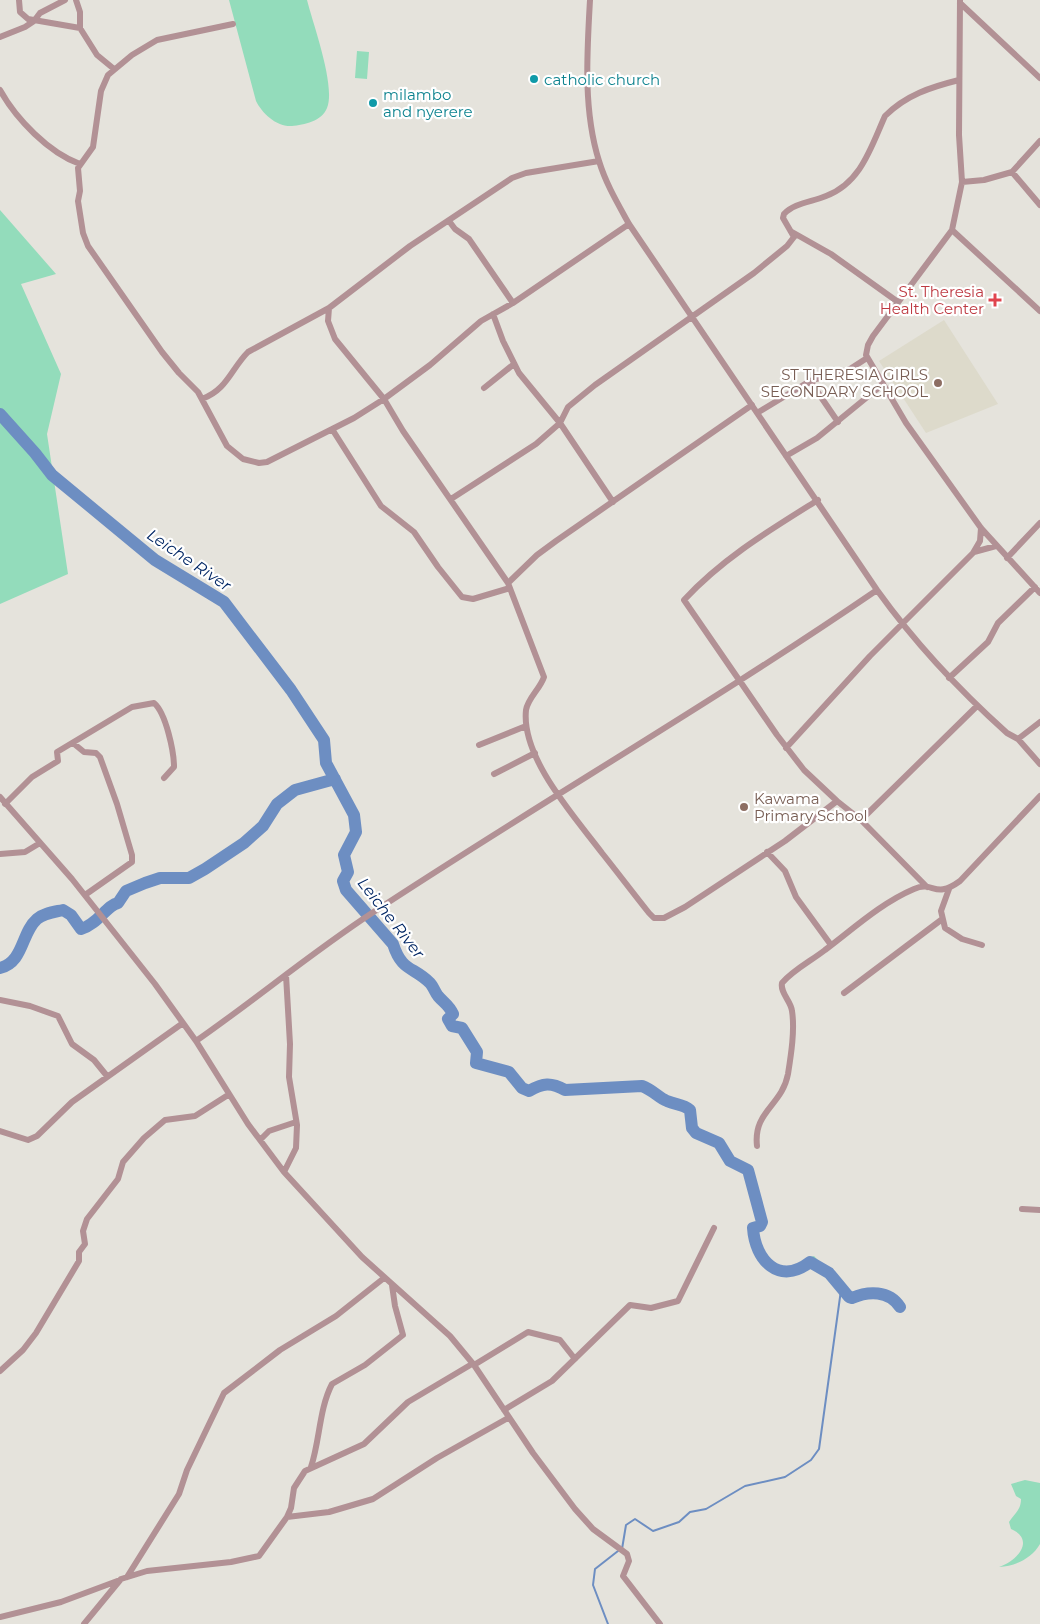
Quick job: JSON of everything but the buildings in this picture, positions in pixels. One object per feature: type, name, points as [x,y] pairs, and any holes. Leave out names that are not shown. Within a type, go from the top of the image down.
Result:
[{"type":"street","points":[[19,0],[20,12],[34,22],[80,28]]},
{"type":"street","points":[[0,37],[34,22],[40,13],[65,0]]},
{"type":"street","points":[[76,0],[80,12],[80,28],[97,55],[114,69]]},
{"type":"street","points":[[590,0],[588,101],[592,132],[598,161],[607,184],[629,224],[902,624],[949,678],[1007,733],[1018,740],[1040,764]]},
{"type":"street","points":[[960,2],[1040,78]]},
{"type":"street","points":[[949,678],[988,642],[998,623],[1038,590],[981,528],[906,423],[867,358],[868,345],[952,230],[962,182],[959,80],[960,2]]},
{"type":"street","points":[[233,24],[157,40],[132,54],[108,75],[101,91],[94,147],[80,164],[78,171],[80,191],[78,201],[86,242],[162,352],[202,399],[227,446],[235,454],[251,462],[267,462],[332,429],[384,399],[430,365],[470,329],[513,303],[629,224]]},
{"type":"street","points":[[451,499],[536,444],[560,423],[568,407],[594,385],[743,281],[787,246],[794,237],[783,218],[784,214],[794,207],[836,192],[853,179],[862,166],[885,116],[891,110],[915,93],[959,80]]},
{"type":"street","points":[[0,90],[18,117],[50,148],[65,159],[80,164]]},
{"type":"street","points":[[962,182],[984,180],[1012,172],[1040,141]]},
{"type":"street","points":[[202,399],[218,391],[228,382],[240,360],[248,352],[329,308],[410,246],[512,178],[526,173],[598,161]]},
{"type":"street","points":[[1012,172],[1040,205]]},
{"type":"street","points":[[449,221],[455,229],[469,239],[513,303]]},
{"type":"street","points":[[952,230],[1040,311]]},
{"type":"street","points":[[792,232],[831,254],[898,302]]},
{"type":"street","points":[[329,308],[328,321],[335,339],[384,399],[509,586],[544,678],[542,686],[526,708],[526,726],[535,753],[558,796],[654,918],[664,918],[685,907],[767,852],[837,801]]},
{"type":"street","points":[[493,314],[514,364],[560,423],[613,502]]},
{"type":"street","points":[[757,413],[810,381],[850,369],[867,358]]},
{"type":"street","points":[[484,388],[514,364]]},
{"type":"street","points":[[810,381],[838,422]]},
{"type":"street","points":[[786,456],[838,422],[882,385]]},
{"type":"street","points":[[332,429],[381,506],[414,532],[462,597],[473,599],[509,586],[537,555],[752,405]]},
{"type":"street","points":[[818,500],[743,548],[706,578],[684,600],[741,680],[786,748],[804,770],[837,801],[861,820],[927,887],[939,891],[949,889],[960,881],[1040,796]]},
{"type":"street","points":[[1007,558],[1040,523]]},
{"type":"street","points":[[786,748],[902,624],[974,553],[979,544],[981,528]]},
{"type":"street","points":[[974,553],[996,546]]},
{"type":"street","points":[[196,1041],[362,919],[500,830],[558,796],[614,758],[741,680],[877,590]]},
{"type":"street","points":[[5,804],[32,777],[56,763],[57,752],[132,707],[154,703],[161,711],[174,760],[174,767],[164,778]]},
{"type":"street","points":[[861,820],[978,706]]},
{"type":"street","points":[[1018,740],[1040,722]]},
{"type":"street","points":[[479,745],[526,726]]},
{"type":"street","points":[[73,743],[84,752],[96,753],[100,757],[117,804],[132,855],[132,862],[85,895]]},
{"type":"street","points":[[494,774],[535,753]]},
{"type":"street","points":[[0,797],[109,924],[196,1041],[228,1094],[284,1172],[333,1227],[384,1278],[444,1330],[473,1365],[508,1418],[576,1510],[593,1529],[627,1554],[629,1561],[623,1576],[660,1624]]},
{"type":"street","points":[[0,854],[25,852],[40,843]]},
{"type":"street","points":[[767,852],[785,871],[796,898],[831,946]]},
{"type":"street","points":[[757,1146],[757,1126],[767,1110],[776,1102],[788,1075],[793,1014],[781,988],[782,983],[858,924],[909,892],[927,887]]},
{"type":"street","points":[[949,889],[941,906],[941,920],[945,928],[951,933],[982,945]]},
{"type":"street","points":[[844,993],[941,920]]},
{"type":"street","points":[[284,1172],[296,1148],[296,1122],[289,1078],[290,1044],[286,975]]},
{"type":"street","points":[[0,1000],[30,1006],[58,1016],[72,1044],[94,1060],[107,1076]]},
{"type":"street","points":[[0,1131],[28,1140],[37,1136],[59,1113],[107,1076],[183,1023]]},
{"type":"street","points":[[0,1371],[23,1350],[36,1333],[79,1261],[79,1252],[85,1244],[83,1231],[87,1219],[118,1179],[122,1165],[132,1151],[160,1123],[170,1118],[194,1116],[228,1094]]},
{"type":"street","points":[[260,1140],[269,1131],[296,1122]]},
{"type":"street","points":[[1022,1209],[1040,1210]]},
{"type":"street","points":[[504,1410],[552,1381],[630,1305],[651,1308],[678,1302],[714,1228]]},
{"type":"street","points":[[84,1624],[124,1578],[180,1494],[187,1470],[224,1393],[280,1350],[336,1316],[384,1278]]},
{"type":"street","points":[[0,1617],[61,1602],[146,1571],[252,1558],[263,1553],[269,1539],[287,1517],[291,1508],[294,1488],[311,1467],[319,1442],[322,1415],[332,1384],[365,1364],[403,1335],[394,1306],[392,1285]]},
{"type":"street","points":[[311,1467],[364,1444],[408,1402],[528,1332],[560,1340],[575,1359]]},
{"type":"street","points":[[287,1517],[329,1512],[373,1499],[437,1458],[508,1418]]},
{"type":"shaded area","name":"ST THERESIA GIRLS SECONDARY SCHOOL","points":[[944,320],[998,404],[926,433],[879,361]]},
{"type":"green space","points":[[229,0],[307,0],[323,55],[329,85],[327,108],[321,116],[307,123],[286,126],[275,122],[262,110],[256,101]]},
{"type":"green space","points":[[357,51],[369,52],[367,79],[355,78]]},
{"type":"green space","points":[[0,210],[56,274],[21,284],[61,374],[47,434],[68,574],[0,604]]},
{"type":"green space","points":[[814,1256],[821,1263],[820,1267],[831,1268],[833,1274],[826,1276],[810,1267],[794,1272],[793,1270],[805,1264]]},
{"type":"green space","points":[[1025,1480],[1040,1483],[1040,1544],[1033,1553],[1023,1560],[999,1567],[1012,1560],[1021,1550],[1023,1544],[1018,1534],[1011,1529],[1009,1522],[1019,1509],[1021,1503],[1021,1499],[1016,1496],[1011,1484]]},
{"type":"waterway","name":"Leiche River","points":[[0,414],[52,475],[155,560],[224,602],[291,690],[324,740],[326,763],[354,815],[356,832],[344,855],[348,872],[343,881],[346,890],[393,944],[400,960],[430,983],[438,996],[450,1008],[453,1014],[448,1019],[452,1026],[462,1028],[477,1052],[476,1063],[509,1072],[522,1088],[529,1091],[547,1084],[565,1090],[642,1086],[664,1100],[687,1108],[690,1110],[692,1128],[696,1133],[719,1143],[730,1161],[748,1170],[762,1222],[760,1226],[753,1228],[755,1240],[758,1250],[771,1266],[779,1270],[788,1271],[799,1269],[810,1262],[829,1273],[849,1297],[852,1298],[871,1293],[884,1295],[890,1297],[900,1307]]},
{"type":"waterway","points":[[0,968],[14,960],[32,925],[40,917],[63,910],[71,915],[81,929],[87,927],[110,907],[118,903],[126,891],[160,878],[189,878],[205,869],[244,843],[263,826],[277,804],[295,790],[335,779]]},
{"type":"waterway","points":[[622,1549],[626,1525],[635,1519],[653,1531],[679,1522],[690,1512],[706,1509],[745,1486],[785,1477],[811,1460],[819,1449],[841,1290]]},
{"type":"waterway","points":[[608,1624],[593,1585],[595,1569],[618,1551]]},
{"type":"place","name":"catholic church","points":[[534,79]]},
{"type":"place","name":"milambo and nyerere","points":[[373,103]]},
{"type":"place","name":"St. Theresia Health Center","points":[[995,300]]},
{"type":"place","name":"ST THERESIA GIRLS SECONDARY SCHOOL","points":[[938,383]]},
{"type":"place","name":"Kawama Primary School","points":[[744,807]]}]
